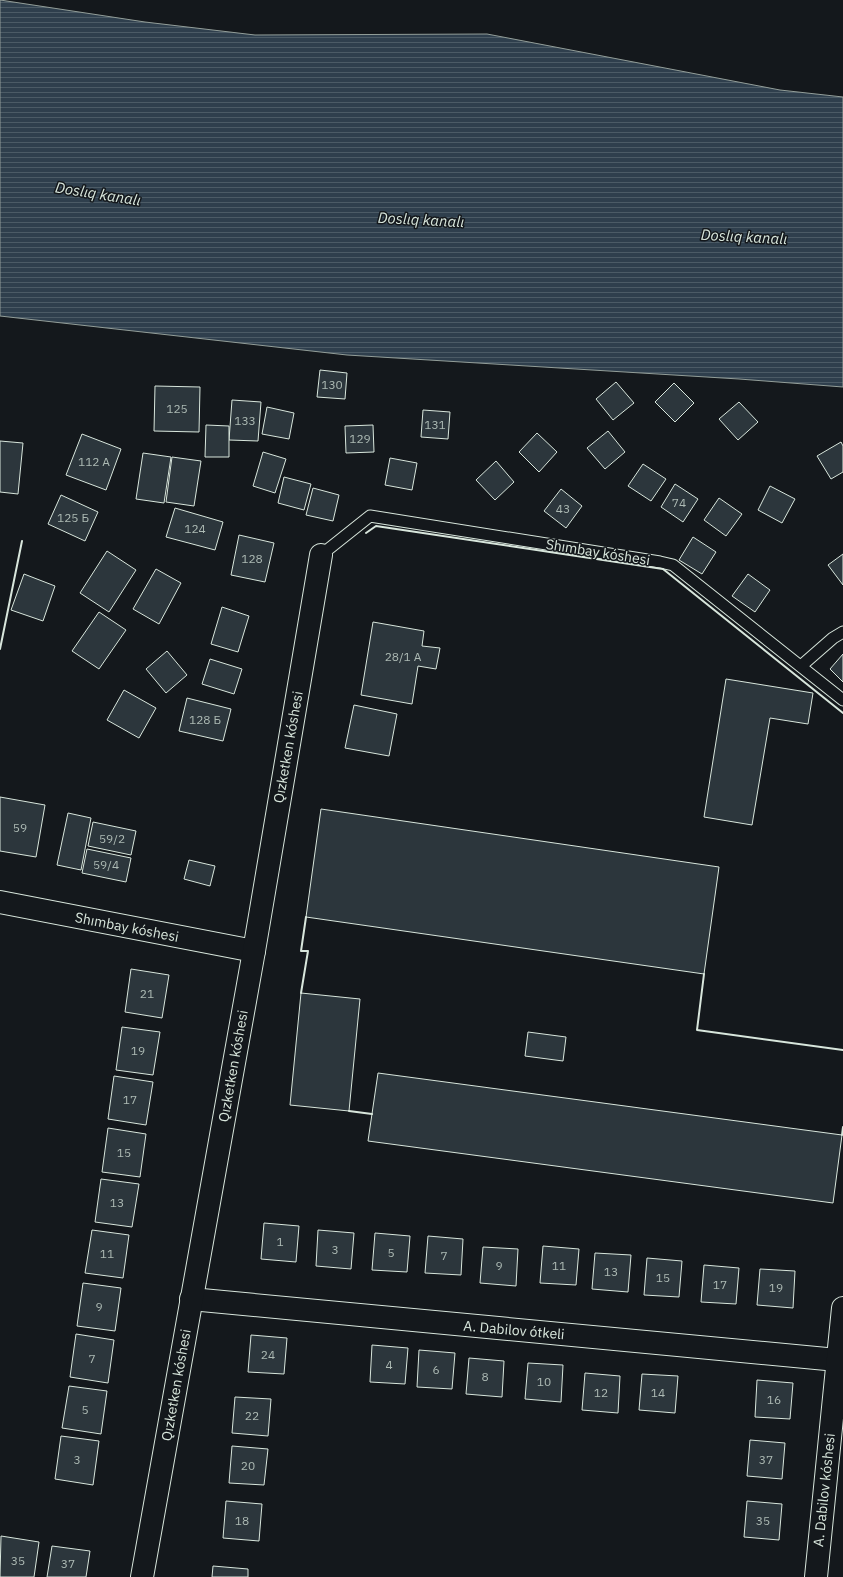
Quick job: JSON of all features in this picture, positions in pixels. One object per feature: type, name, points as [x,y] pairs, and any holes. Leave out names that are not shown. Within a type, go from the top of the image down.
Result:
[{"type":"street","name":"Qızketken kóshesi","points":[[142,1577],[254,951],[321,555]]},
{"type":"street","name":"Shımbay kóshesi","points":[[0,902],[254,951]]},
{"type":"street","name":"A. Dabilov ótkeli","points":[[191,1299],[837,1360]]},
{"type":"street","name":"A. Dabilov kóshesi","points":[[816,1577],[843,1308]]},
{"type":"lane","name":"Shımbay kóshesi","points":[[321,555],[370,516],[673,565],[843,700]]},
{"type":"lane","points":[[801,666],[833,638],[843,632]]},
{"type":"water","name":"Doslıq kanalı","points":[[0,0],[145,22],[255,35],[487,34],[780,90],[843,97],[843,387],[739,379],[347,355],[0,316]]},
{"type":"building","points":[[320,370],[347,373],[345,399],[317,397]]},
{"type":"building","points":[[616,382],[634,403],[613,420],[596,399]]},
{"type":"building","points":[[674,383],[694,403],[675,422],[655,402]]},
{"type":"building","points":[[155,386],[200,387],[199,432],[154,431]]},
{"type":"building","points":[[232,400],[261,402],[258,441],[229,440]]},
{"type":"building","points":[[739,402],[758,422],[738,440],[719,419]]},
{"type":"building","points":[[267,407],[294,413],[289,439],[262,434]]},
{"type":"building","points":[[423,410],[450,412],[448,439],[421,437]]},
{"type":"building","points":[[206,425],[229,426],[229,457],[205,457]]},
{"type":"building","points":[[373,425],[374,452],[346,453],[345,426]]},
{"type":"building","points":[[608,431],[625,452],[605,469],[587,448]]},
{"type":"building","points":[[537,433],[557,452],[539,472],[519,452]]},
{"type":"building","points":[[82,434],[121,449],[106,490],[66,475]]},
{"type":"building","points":[[0,441],[23,443],[18,494],[0,492]]},
{"type":"building","points":[[841,442],[843,446],[843,472],[831,479],[817,456]]},
{"type":"building","points":[[263,452],[286,459],[275,493],[253,486]]},
{"type":"building","points":[[143,453],[171,457],[164,503],[136,499]]},
{"type":"building","points":[[172,457],[201,461],[194,506],[166,502]]},
{"type":"building","points":[[390,458],[417,463],[412,490],[385,485]]},
{"type":"building","points":[[496,461],[514,482],[495,500],[476,480]]},
{"type":"building","points":[[643,464],[666,479],[651,501],[628,486]]},
{"type":"building","points":[[284,477],[311,484],[304,510],[278,503]]},
{"type":"building","points":[[675,484],[698,499],[683,522],[661,507]]},
{"type":"building","points":[[770,486],[795,499],[782,523],[758,510]]},
{"type":"building","points":[[313,488],[339,495],[333,521],[306,515]]},
{"type":"building","points":[[561,489],[582,506],[566,528],[544,511]]},
{"type":"building","points":[[61,495],[98,512],[85,541],[48,524]]},
{"type":"building","points":[[719,498],[742,514],[726,536],[704,520]]},
{"type":"building","points":[[175,508],[223,522],[215,550],[166,537]]},
{"type":"building","points":[[239,535],[274,543],[265,582],[231,575]]},
{"type":"building","points":[[693,537],[716,552],[702,574],[679,560]]},
{"type":"building","points":[[107,551],[136,570],[109,612],[80,593]]},
{"type":"building","points":[[843,554],[843,585],[828,565]]},
{"type":"building","points":[[156,569],[181,583],[159,624],[133,609]]},
{"type":"building","points":[[24,574],[55,586],[43,621],[11,610]]},
{"type":"building","points":[[748,574],[770,590],[755,612],[732,596]]},
{"type":"building","points":[[222,607],[249,616],[238,652],[211,644]]},
{"type":"building","points":[[99,612],[126,630],[99,669],[72,651]]},
{"type":"building","points":[[373,622],[424,631],[422,646],[440,648],[436,669],[418,666],[412,704],[361,695]]},
{"type":"building","points":[[167,651],[187,675],[166,693],[146,669]]},
{"type":"building","points":[[843,654],[843,682],[830,669]]},
{"type":"building","points":[[210,659],[242,669],[234,694],[202,684]]},
{"type":"building","points":[[726,679],[813,693],[808,724],[770,718],[752,825],[704,817]]},
{"type":"building","points":[[124,690],[156,708],[139,738],[107,720]]},
{"type":"building","points":[[187,698],[231,709],[223,741],[179,731]]},
{"type":"building","points":[[354,705],[397,714],[389,756],[345,748]]},
{"type":"building","points":[[0,797],[45,805],[36,857],[0,851]]},
{"type":"building","points":[[321,809],[719,867],[704,974],[306,917]]},
{"type":"building","points":[[68,813],[91,818],[81,870],[57,865]]},
{"type":"building","points":[[93,822],[136,831],[131,855],[88,846]]},
{"type":"building","points":[[87,849],[131,858],[126,882],[82,873]]},
{"type":"building","points":[[189,860],[215,866],[210,886],[184,879]]},
{"type":"building","points":[[131,969],[169,975],[162,1018],[125,1012]]},
{"type":"building","points":[[301,993],[360,999],[349,1111],[290,1105]]},
{"type":"building","points":[[122,1027],[160,1032],[153,1075],[116,1070]]},
{"type":"building","points":[[528,1032],[566,1037],[563,1061],[525,1056]]},
{"type":"building","points":[[378,1073],[842,1135],[833,1203],[368,1141]]},
{"type":"building","points":[[114,1076],[153,1082],[146,1125],[108,1119]]},
{"type":"building","points":[[108,1128],[146,1134],[140,1177],[102,1172]]},
{"type":"building","points":[[101,1179],[139,1184],[132,1227],[95,1222]]},
{"type":"building","points":[[264,1223],[299,1226],[296,1262],[261,1259]]},
{"type":"building","points":[[92,1230],[129,1235],[123,1278],[85,1273]]},
{"type":"building","points":[[318,1230],[354,1233],[351,1269],[316,1266]]},
{"type":"building","points":[[375,1233],[410,1236],[407,1272],[372,1270]]},
{"type":"building","points":[[428,1236],[463,1239],[461,1275],[425,1273]]},
{"type":"building","points":[[543,1246],[579,1249],[576,1285],[540,1283]]},
{"type":"building","points":[[483,1247],[518,1249],[516,1286],[480,1283]]},
{"type":"building","points":[[595,1253],[631,1255],[628,1292],[592,1289]]},
{"type":"building","points":[[647,1258],[682,1261],[679,1297],[644,1295]]},
{"type":"building","points":[[704,1265],[739,1268],[736,1304],[701,1302]]},
{"type":"building","points":[[760,1269],[795,1271],[793,1308],[757,1305]]},
{"type":"building","points":[[83,1283],[121,1288],[115,1331],[77,1326]]},
{"type":"building","points":[[76,1334],[114,1340],[108,1383],[70,1377]]},
{"type":"building","points":[[251,1335],[287,1338],[284,1374],[248,1372]]},
{"type":"building","points":[[372,1345],[408,1348],[405,1384],[370,1382]]},
{"type":"building","points":[[419,1350],[455,1353],[452,1389],[417,1387]]},
{"type":"building","points":[[469,1358],[504,1361],[502,1397],[466,1394]]},
{"type":"building","points":[[528,1363],[563,1365],[561,1402],[525,1399]]},
{"type":"building","points":[[585,1373],[620,1376],[618,1413],[582,1410]]},
{"type":"building","points":[[642,1374],[678,1376],[675,1413],[639,1410]]},
{"type":"building","points":[[757,1380],[793,1383],[790,1419],[755,1417]]},
{"type":"building","points":[[69,1386],[107,1391],[101,1434],[62,1428]]},
{"type":"building","points":[[235,1397],[271,1399],[268,1436],[232,1433]]},
{"type":"building","points":[[61,1436],[99,1441],[93,1485],[55,1479]]},
{"type":"building","points":[[750,1440],[785,1443],[782,1479],[747,1476]]},
{"type":"building","points":[[232,1446],[268,1449],[264,1485],[229,1483]]},
{"type":"building","points":[[226,1501],[262,1504],[259,1541],[223,1538]]},
{"type":"building","points":[[747,1501],[782,1504],[779,1540],[744,1537]]},
{"type":"building","points":[[1,1536],[39,1542],[34,1577],[0,1577]]},
{"type":"building","points":[[52,1546],[90,1551],[86,1577],[47,1577]]},
{"type":"building","points":[[213,1566],[248,1569],[248,1577],[212,1577]]},
{"type":"wall","points":[[366,533],[376,526],[663,569],[843,713]]},
{"type":"wall","points":[[0,649],[22,541]]},
{"type":"wall","points":[[301,993],[308,951],[301,951],[306,917]]},
{"type":"wall","points":[[704,974],[697,1030],[843,1050]]},
{"type":"wall","points":[[349,1111],[372,1114]]},
{"type":"wall","points":[[842,1135],[843,1127]]}]
